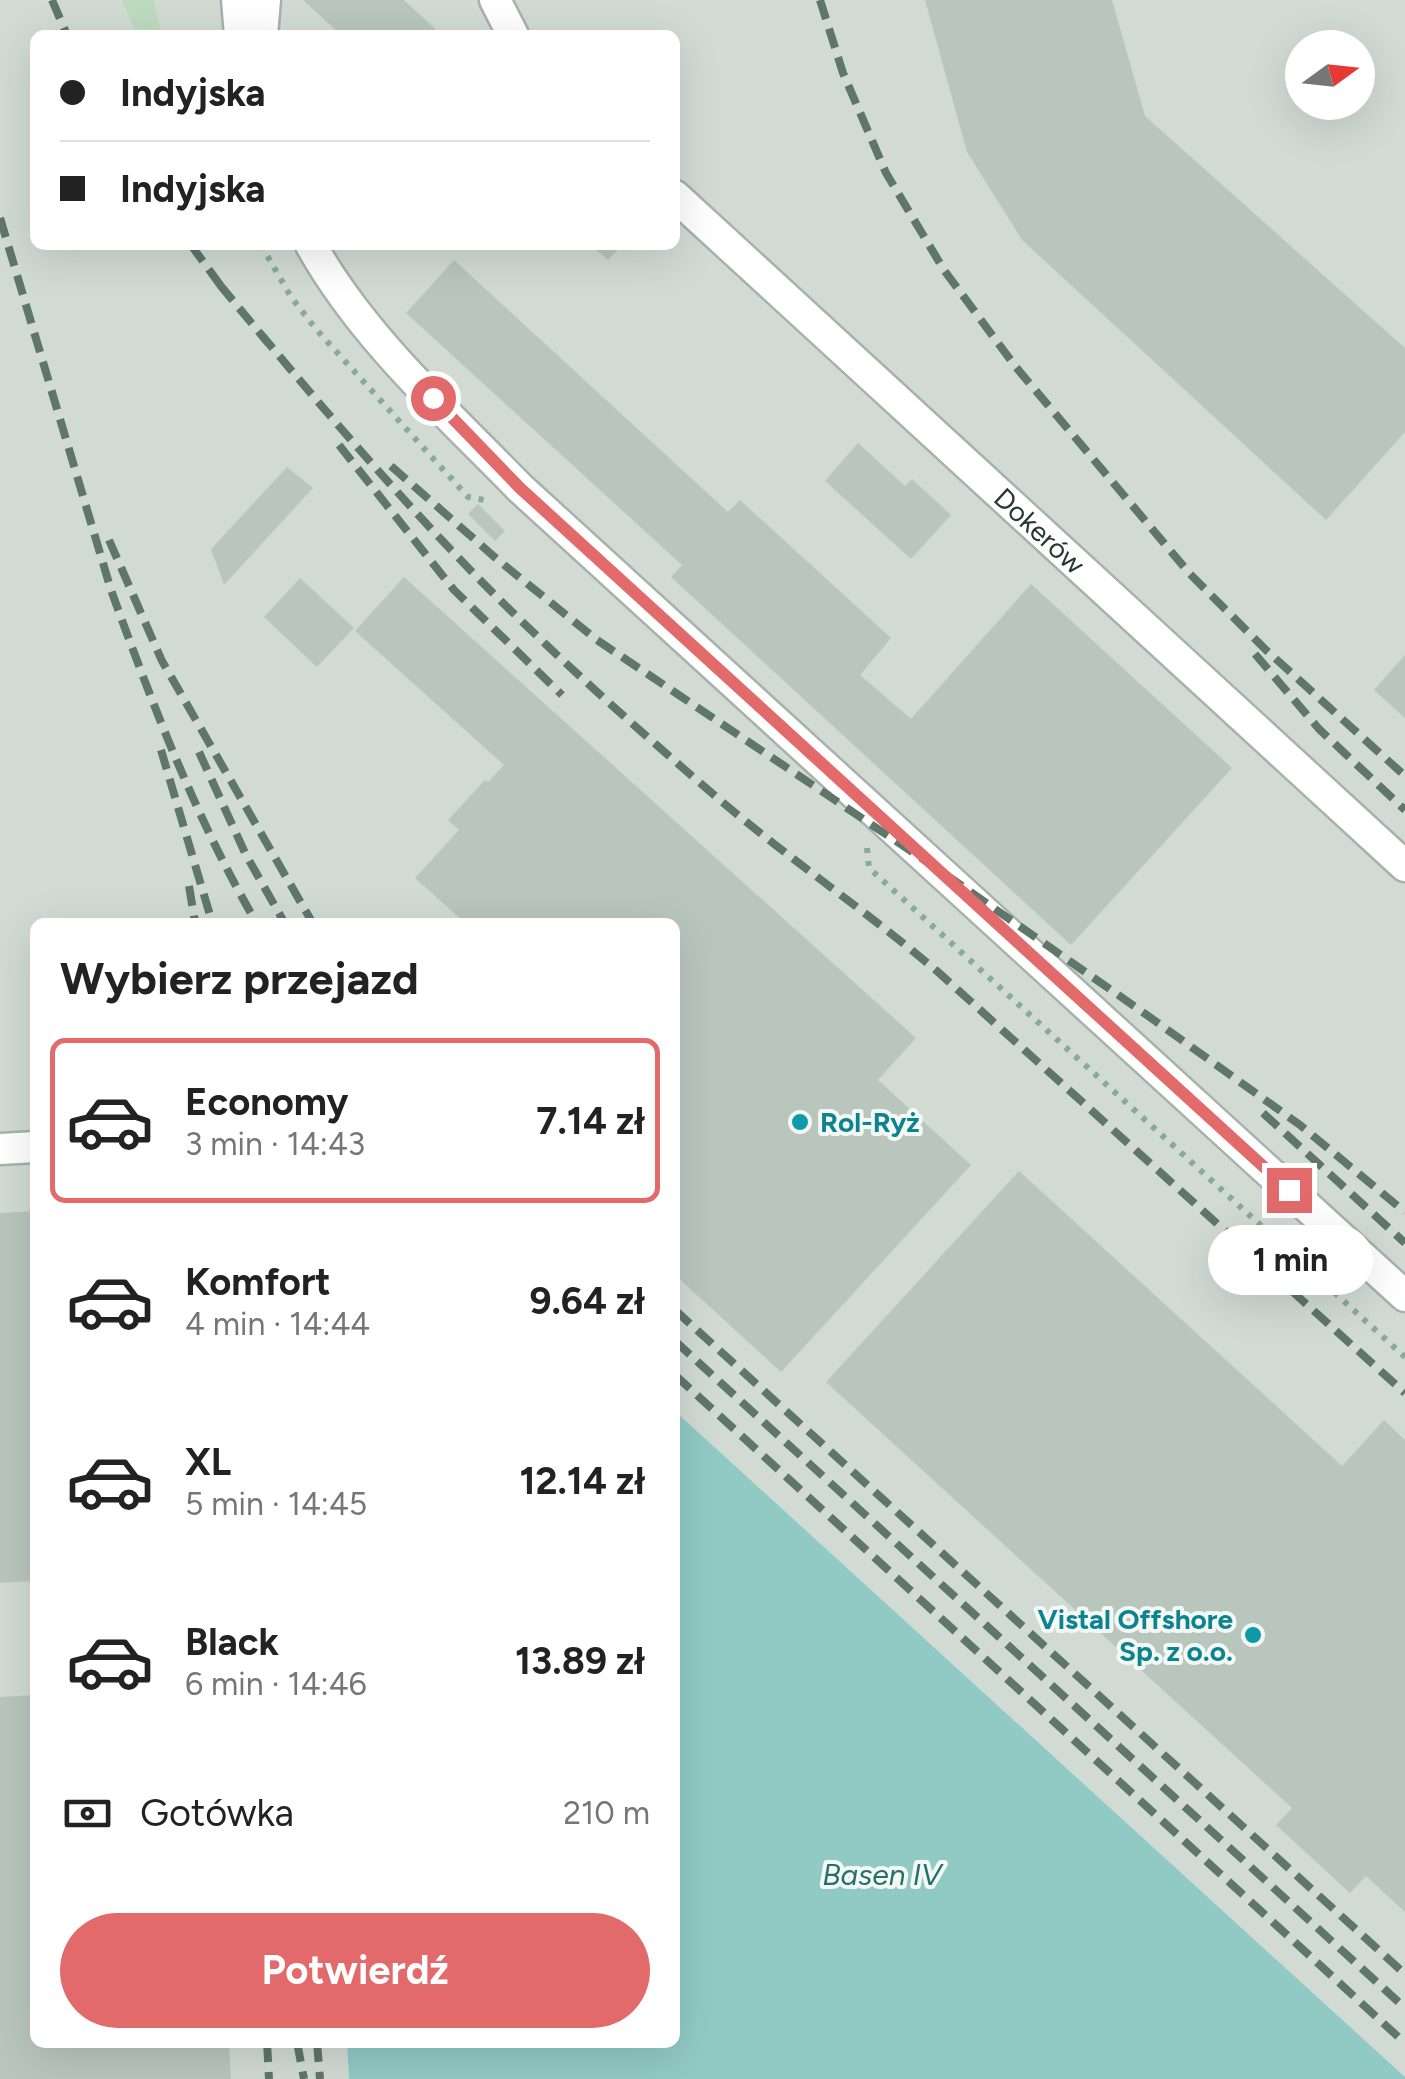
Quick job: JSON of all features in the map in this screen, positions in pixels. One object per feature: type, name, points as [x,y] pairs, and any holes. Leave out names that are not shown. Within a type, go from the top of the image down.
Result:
[{"type":"street","points":[[237,0],[240,30]]},
{"type":"street","points":[[263,30],[266,0]]},
{"type":"street","points":[[496,0],[511,30]]},
{"type":"street","name":"Dokerów","points":[[680,201],[1405,866]]},
{"type":"street","points":[[314,250],[326,272],[394,356],[520,488],[1405,1296]]},
{"type":"street","points":[[0,1149],[30,1147]]},
{"type":"path","points":[[867,840],[868,868],[1405,1357]]},
{"type":"shaded area","points":[[0,0],[1405,0],[1405,2077],[680,1416],[680,918],[30,918],[30,2048],[347,2048],[349,2079],[0,2079]]},
{"type":"green space","points":[[122,0],[154,0],[160,30],[135,30]]},
{"type":"water","name":"Basen IV","points":[[680,1416],[1405,2077],[1405,2079],[349,2079],[347,2048],[680,2048]]},
{"type":"building","points":[[303,0],[404,0],[437,30],[336,30]]},
{"type":"building","points":[[925,0],[1112,0],[1145,116],[1405,348],[1405,432],[1326,520],[1022,240],[967,152]]},
{"type":"building","points":[[597,250],[617,250],[608,260]]},
{"type":"building","points":[[454,260],[728,512],[740,500],[891,638],[860,675],[911,719],[1031,584],[1232,768],[1071,945],[671,577],[682,565],[406,313]]},
{"type":"building","points":[[858,443],[905,486],[912,479],[951,515],[911,559],[825,481]]},
{"type":"building","points":[[287,467],[313,488],[224,585],[211,549]]},
{"type":"building","points":[[478,504],[505,531],[495,541],[468,514]]},
{"type":"building","name":"Rol-Ryż","points":[[404,577],[916,1038],[878,1080],[971,1165],[781,1372],[680,1280],[680,918],[460,918],[415,878],[459,830],[448,820],[504,765],[355,631]]},
{"type":"building","points":[[300,578],[354,628],[317,667],[264,617]]},
{"type":"building","points":[[1405,655],[1405,718],[1374,690]]},
{"type":"building","name":"Vistal Offshore Sp. z o.o.","points":[[1019,1171],[1342,1466],[1384,1420],[1405,1440],[1405,1912],[1366,1876],[1350,1893],[1276,1825],[1292,1808],[826,1382]]},
{"type":"building","points":[[30,1211],[30,1581],[0,1583],[0,1213]]},
{"type":"building","points":[[30,1695],[30,2048],[229,2048],[231,2079],[0,2079],[0,1697]]},
{"type":"railway","points":[[52,0],[65,30]]},
{"type":"railway","points":[[820,0],[843,73],[886,173],[944,270],[1015,366],[1190,574],[1266,650],[1405,776]]},
{"type":"railway","points":[[0,218],[111,590],[195,801],[254,918]]},
{"type":"railway","points":[[195,250],[226,293]]},
{"type":"railway","points":[[220,285],[268,343]]},
{"type":"railway","points":[[260,333],[421,518],[561,658],[734,812],[938,972],[1405,1393]]},
{"type":"railway","points":[[339,445],[454,590],[562,695]]},
{"type":"railway","points":[[391,466],[597,640],[1144,1013],[1300,1125],[1405,1212]]},
{"type":"railway","points":[[109,540],[162,661],[310,918]]},
{"type":"railway","points":[[1255,654],[1319,729],[1405,810]]},
{"type":"railway","points":[[161,750],[211,918]]},
{"type":"railway","points":[[199,752],[246,855],[282,918]]},
{"type":"railway","points":[[189,886],[194,918]]},
{"type":"railway","points":[[1263,1113],[1405,1243]]},
{"type":"railway","points":[[680,1315],[1405,1974]]},
{"type":"railway","points":[[680,1346],[1405,2008]]},
{"type":"railway","points":[[680,1380],[1405,2043]]},
{"type":"railway","points":[[267,2048],[269,2079]]},
{"type":"railway","points":[[298,2048],[304,2079]]},
{"type":"railway","points":[[317,2048],[320,2079]]},
{"type":"place","name":"Rol-Ryż","points":[[800,1122]]},
{"type":"place","name":"Vistal Offshore Sp. z o.o.","points":[[1253,1635]]},
{"type":"route","points":[[433,398],[520,488],[1289,1190]]}]
